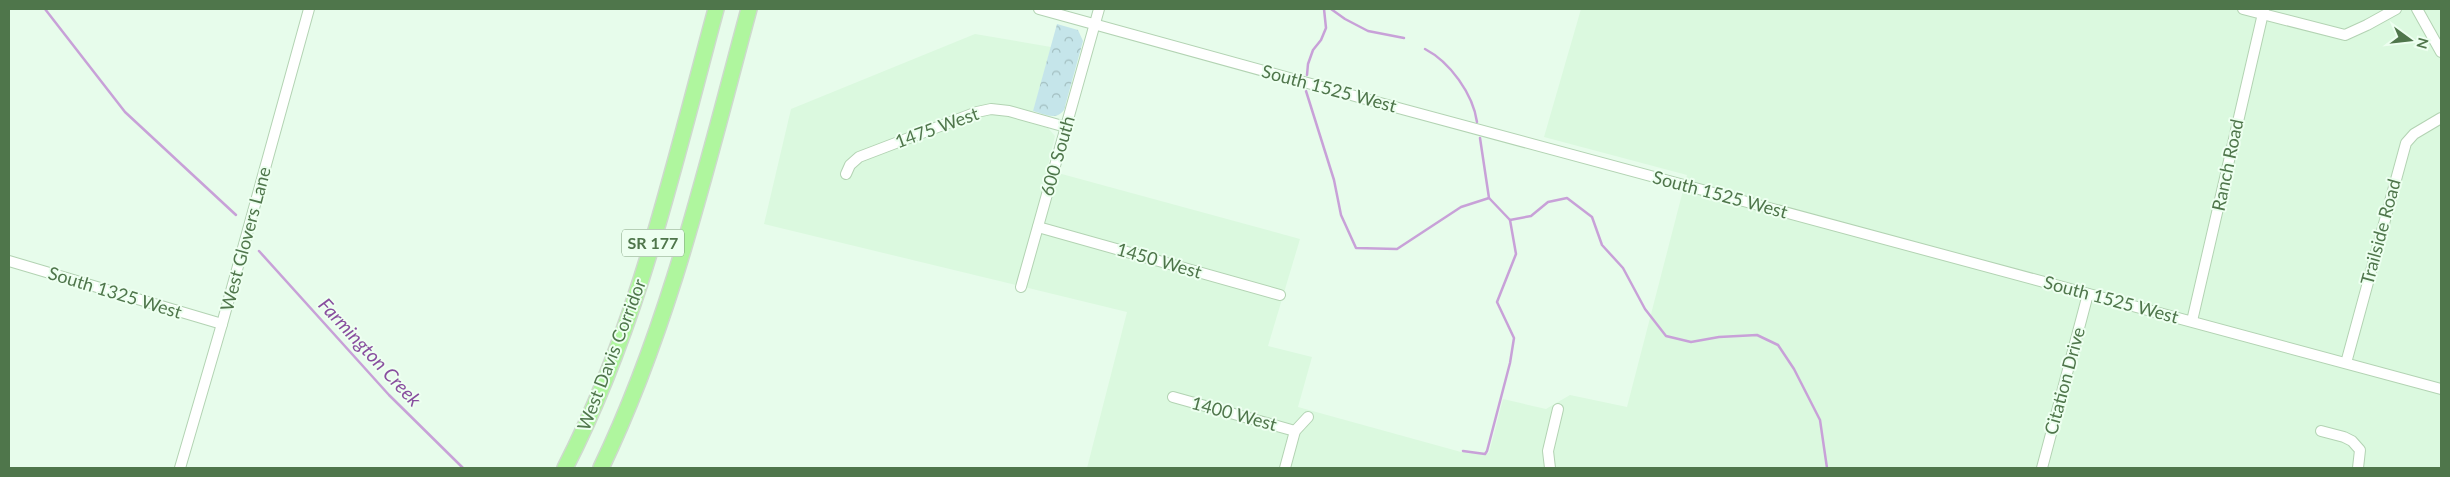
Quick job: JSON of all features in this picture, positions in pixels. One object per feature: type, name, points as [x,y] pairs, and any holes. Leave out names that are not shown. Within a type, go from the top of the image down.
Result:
[{"type":"highway","name":"West Davis Corridor","points":[[565,468],[604,384],[637,296],[716,9]]},
{"type":"highway","name":"West Davis Corridor","points":[[601,468],[639,384],[667,305],[749,9]]},
{"type":"street","name":"West Glovers Lane","points":[[180,468],[222,324],[308,9]]},
{"type":"street","name":"South 1525 West","points":[[1039,9],[1402,110],[2441,389]]},
{"type":"street","name":"600 South","points":[[1021,287],[1099,9]]},
{"type":"street","points":[[2243,9],[2263,11],[2344,35],[2396,9]]},
{"type":"street","points":[[2417,9],[2441,52]]},
{"type":"street","name":"Ranch Road","points":[[2192,321],[2263,11]]},
{"type":"street","name":"1475 West","points":[[846,174],[850,165],[860,157],[984,110],[1009,110],[1066,127]]},
{"type":"street","name":"Trailside Road","points":[[2346,363],[2406,143],[2414,134],[2441,118]]},
{"type":"street","name":"1450 West","points":[[1038,227],[1280,295]]},
{"type":"street","name":"South 1325 West","points":[[9,261],[222,324]]},
{"type":"street","name":"Citation Drive","points":[[2042,468],[2088,294]]},
{"type":"street","name":"1400 West","points":[[1173,398],[1295,431]]},
{"type":"street","points":[[1550,468],[1548,451],[1558,409]]},
{"type":"street","points":[[1284,468],[1295,431],[1308,417]]},
{"type":"street","points":[[2321,431],[2352,441],[2360,450],[2358,468]]},
{"type":"shaded area","points":[[1581,9],[2441,9],[2441,468],[1087,468],[1127,312],[764,224],[791,109],[975,34],[1051,47],[1030,123],[1048,128],[1055,136],[1047,170],[1300,239],[1268,346],[1312,357],[1298,407],[1461,452],[1489,453],[1503,399],[1546,409],[1570,395],[1627,407],[1687,175],[1544,137]]},
{"type":"green space","points":[[1057,24],[1078,30],[1083,41],[1064,110],[1057,115],[1050,116],[1033,111]]},
{"type":"waterway","name":"Farmington Creek","points":[[45,9],[125,112],[236,215]]},
{"type":"waterway","points":[[1307,75],[1308,64],[1313,50],[1321,40],[1326,28],[1324,9]]},
{"type":"waterway","points":[[1331,9],[1368,31],[1404,38]]},
{"type":"waterway","points":[[1425,49],[1443,62],[1459,80],[1471,101],[1477,122]]},
{"type":"waterway","points":[[1306,91],[1334,180],[1341,215],[1356,248],[1397,249],[1461,207],[1489,198]]},
{"type":"waterway","points":[[1480,138],[1489,198],[1510,220],[1531,216],[1548,202],[1567,198],[1592,217],[1602,245],[1623,268],[1645,309],[1666,336],[1691,342],[1719,337],[1757,335],[1778,345],[1794,369],[1820,420],[1827,468]]},
{"type":"waterway","points":[[1463,451],[1485,454],[1487,451],[1510,363],[1514,338],[1497,302],[1516,254],[1510,220]]},
{"type":"waterway","name":"Farmington Creek","points":[[259,251],[389,395],[463,468]]}]
